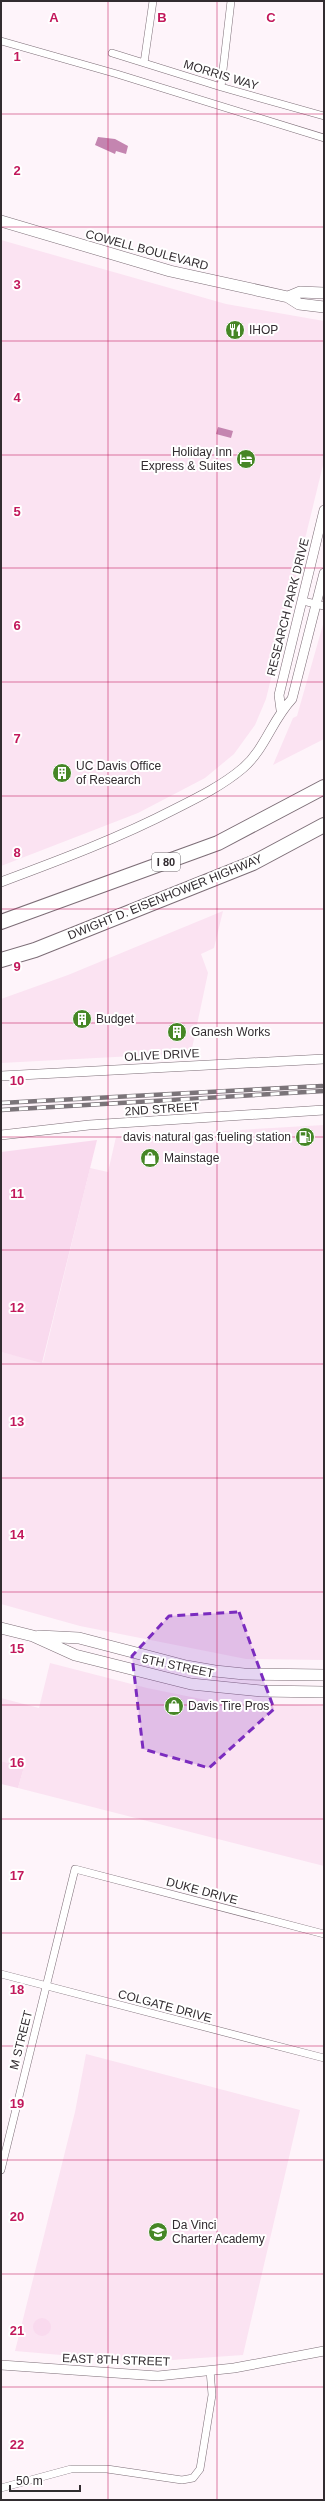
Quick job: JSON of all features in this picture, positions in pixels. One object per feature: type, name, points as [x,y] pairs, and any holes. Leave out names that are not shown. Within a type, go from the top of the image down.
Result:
[{"type":"highway","name":"I 80","points":[[1,922],[218,843],[324,787]]},
{"type":"highway","name":"DWIGHT D. EISENHOWER HIGHWAY","points":[[1,960],[35,950],[252,863],[324,825]]},
{"type":"main road","name":"COWELL BOULEVARD","points":[[1,221],[170,271],[288,297],[299,304],[324,307]]},
{"type":"main road","name":"COWELL BOULEVARD","points":[[288,297],[300,292],[324,293]]},
{"type":"main road","points":[[299,304],[324,314]]},
{"type":"main road","name":"5TH STREET","points":[[1,1628],[32,1636],[75,1656],[191,1684],[239,1690],[324,1692]]},
{"type":"main road","name":"5TH STREET","points":[[32,1636],[79,1638],[186,1666],[215,1671],[244,1674],[324,1675]]},
{"type":"street","points":[[144,63],[153,1]]},
{"type":"street","points":[[221,87],[231,1]]},
{"type":"street","points":[[1,41],[117,74],[324,138]]},
{"type":"street","name":"MORRIS WAY","points":[[112,53],[221,87],[324,116]]},
{"type":"street","name":"RESEARCH PARK DRIVE","points":[[281,710],[279,695],[324,510]]},
{"type":"street","name":"RESEARCH PARK DRIVE","points":[[1,882],[105,842],[155,820],[222,784],[256,755],[268,736],[281,710],[292,699],[320,606],[324,573]]},
{"type":"street","points":[[303,601],[320,606]]},
{"type":"street","name":"OLIVE DRIVE","points":[[1,1076],[324,1059]]},
{"type":"street","name":"2ND STREET","points":[[1,1135],[89,1125],[324,1110]]},
{"type":"street","name":"DUKE DRIVE","points":[[75,1868],[324,1934]]},
{"type":"street","name":"M STREET","points":[[1,2170],[75,1868]]},
{"type":"street","name":"COLGATE DRIVE","points":[[1,1974],[324,2058]]},
{"type":"street","name":"EAST 8TH STREET","points":[[1,2365],[158,2376],[210,2370],[324,2351]]},
{"type":"street","points":[[1,2488],[71,2469],[107,2469],[182,2480],[194,2478],[200,2469],[212,2395],[210,2370]]},
{"type":"highlighted area","points":[[239,1612],[274,1709],[209,1768],[143,1749],[132,1656],[169,1616]]},
{"type":"shaded area","points":[[98,137],[115,139],[128,146],[126,154],[116,151],[115,154],[95,145]]},
{"type":"shaded area","points":[[1,240],[226,304],[324,321],[324,461],[266,699],[255,725],[234,754],[205,778],[138,813],[1,866]]},
{"type":"shaded area","points":[[218,427],[233,431],[231,438],[216,434]]},
{"type":"shaded area","points":[[324,621],[324,739],[273,765],[293,718],[297,716]]},
{"type":"shaded area","points":[[223,911],[214,948],[201,954],[208,973],[191,1053],[1,1063],[1,999],[68,975]]},
{"type":"shaded area","points":[[324,1125],[324,1660],[246,1659],[80,1626],[1,1604],[1,1352],[43,1362],[90,1168],[108,1172],[116,1137]]},
{"type":"shaded area","points":[[97,1140],[42,1363],[1,1352],[1,1152]]},
{"type":"shaded area","points":[[50,1663],[147,1688],[216,1702],[324,1706],[324,1866],[18,1788],[24,1767],[1,1761],[1,1698],[39,1708]]},
{"type":"shaded area","points":[[1,1761],[24,1767],[18,1788],[1,1784]]},
{"type":"shaded area","name":"Da Vinci Charter Academy","points":[[86,2054],[300,2110],[243,2355],[143,2362],[15,2351],[75,2112]]},
{"type":"shaded area","points":[[38,2318],[46,2318],[51,2323],[49,2334],[46,2336],[38,2336],[33,2331],[33,2323]]},
{"type":"railway","points":[[1,1103],[322,1086]]},
{"type":"railway","points":[[1,1110],[324,1091]]},
{"type":"place","name":"IHOP","points":[[235,330]]},
{"type":"place","name":"Holiday Inn Express & Suites","points":[[246,459]]},
{"type":"place","name":"UC Davis Office of Research","points":[[62,773]]},
{"type":"place","name":"Budget","points":[[82,1019]]},
{"type":"place","name":"Ganesh Works","points":[[177,1032]]},
{"type":"place","name":"davis natural gas fueling station","points":[[305,1137]]},
{"type":"place","name":"Mainstage","points":[[150,1158]]},
{"type":"place","name":"Davis Tire Pros","points":[[174,1706]]},
{"type":"place","name":"Da Vinci Charter Academy","points":[[158,2232]]}]
